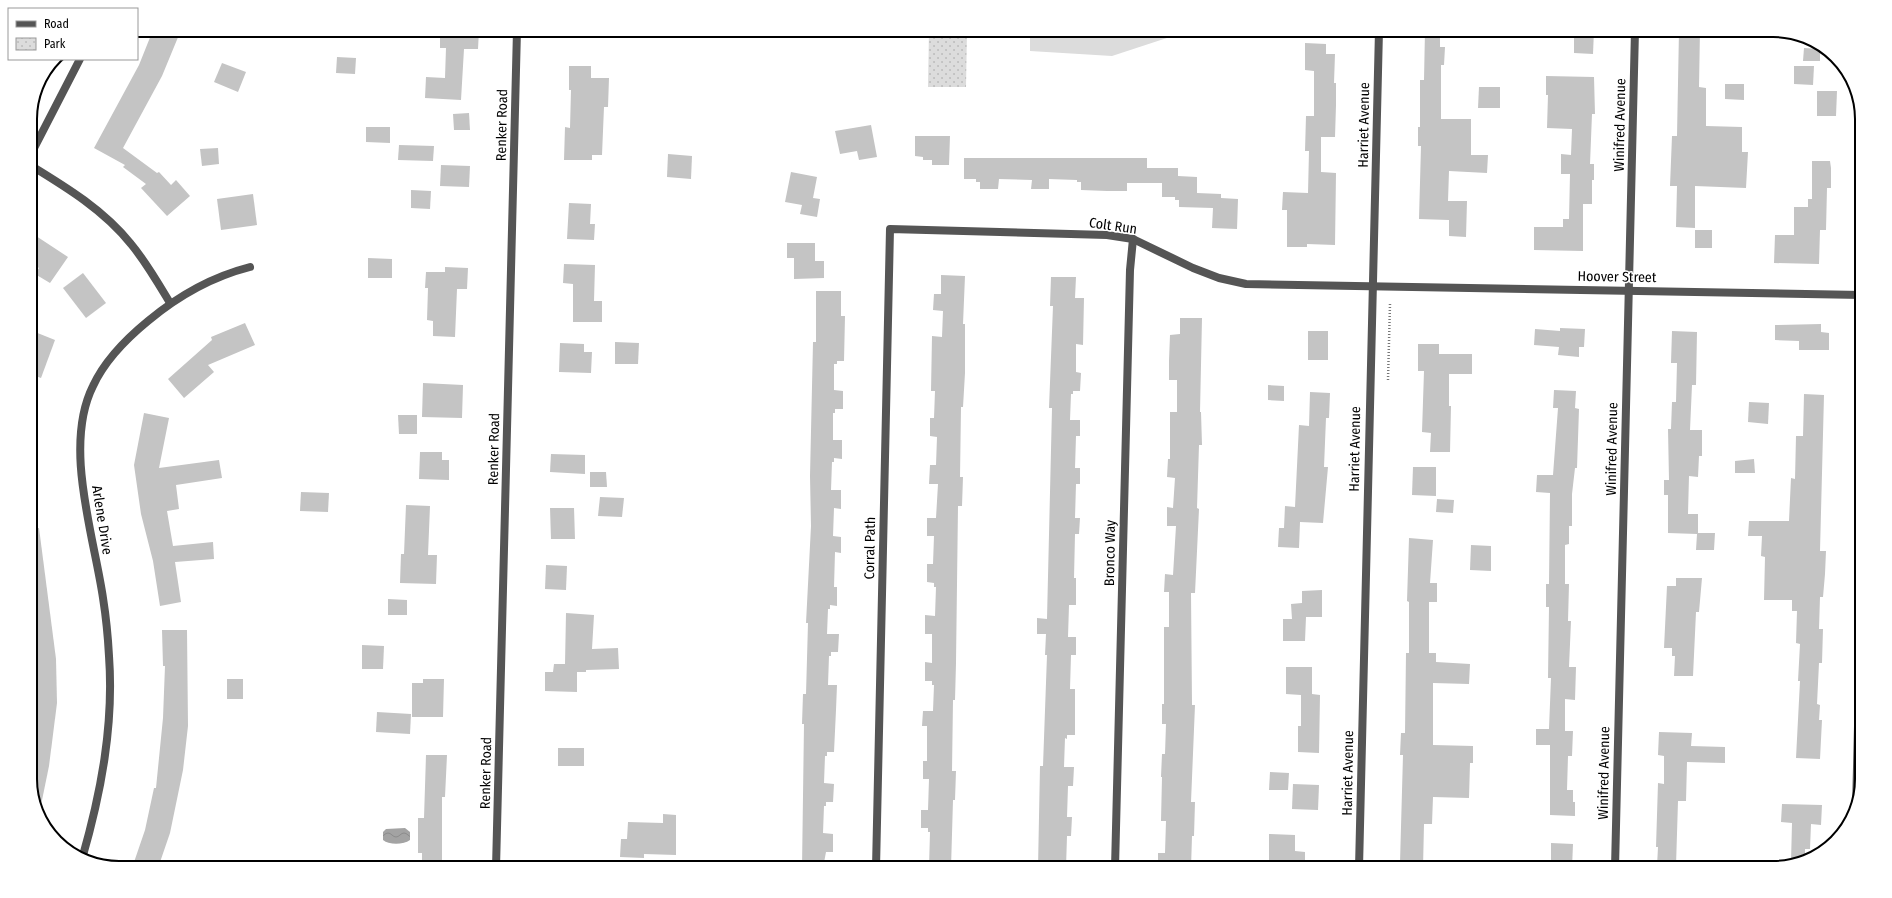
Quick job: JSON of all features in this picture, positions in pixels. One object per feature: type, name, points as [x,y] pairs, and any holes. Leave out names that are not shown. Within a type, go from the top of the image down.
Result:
[{"type":"street","name":"Renker Road","points":[[496,861],[517,37]]},
{"type":"street","name":"Harriet Avenue","points":[[1359,861],[1379,37]]},
{"type":"street","name":"Winifred Avenue","points":[[1615,861],[1635,37]]},
{"type":"street","points":[[37,142],[79,60]]},
{"type":"street","points":[[37,169],[70,190],[98,211],[131,243],[170,303]]},
{"type":"street","name":"Colt Run","points":[[890,228],[1107,235],[1133,239],[1193,268],[1219,278],[1246,284],[1372,286]]},
{"type":"street","name":"Corral Path","points":[[876,861],[890,228]]},
{"type":"street","name":"Bronco Way","points":[[1115,861],[1130,270],[1133,239]]},
{"type":"street","name":"Arlene Drive","points":[[83,853],[108,744],[110,697],[109,658],[103,598],[86,508],[82,472],[81,445],[84,415],[92,387],[106,364],[129,336],[170,303],[229,272],[250,267]]},
{"type":"street","name":"Hoover Street","points":[[1372,286],[1855,295]]},
{"type":"path","points":[[1388,380],[1390,304]]},
{"type":"green space","points":[[929,37],[967,37],[966,87],[928,87]]},
{"type":"green space","points":[[1030,37],[1170,37],[1112,56],[1030,51]]},
{"type":"water","points":[[405,828],[410,832],[410,840],[407,842],[392,844],[383,840],[383,832],[386,829]]},
{"type":"building","points":[[150,37],[178,37],[162,76],[123,148],[157,173],[159,172],[171,185],[176,180],[190,196],[167,216],[141,188],[146,184],[123,167],[125,165],[94,148],[139,65]]},
{"type":"building","points":[[440,37],[479,37],[478,49],[464,49],[461,100],[425,98],[426,77],[445,78],[446,48],[440,48]]},
{"type":"building","points":[[1425,37],[1440,37],[1440,47],[1445,47],[1444,65],[1441,65],[1441,119],[1471,119],[1471,155],[1488,155],[1487,173],[1449,171],[1448,201],[1467,201],[1466,237],[1449,236],[1449,220],[1419,219],[1421,146],[1418,146],[1418,127],[1420,127],[1420,80],[1424,80]]},
{"type":"building","points":[[1574,37],[1594,37],[1593,54],[1574,53]]},
{"type":"building","points":[[1679,37],[1700,37],[1699,87],[1706,88],[1706,126],[1742,127],[1742,152],[1748,152],[1746,188],[1695,186],[1695,228],[1676,227],[1677,186],[1670,186],[1672,136],[1677,136]]},
{"type":"building","points":[[1305,43],[1326,44],[1326,54],[1335,54],[1335,137],[1321,137],[1321,172],[1336,173],[1335,245],[1307,244],[1307,247],[1287,247],[1287,210],[1282,210],[1283,192],[1308,193],[1309,151],[1305,151],[1306,116],[1314,116],[1314,71],[1305,70]]},
{"type":"building","points":[[1804,48],[1815,49],[1820,52],[1820,61],[1803,61]]},
{"type":"building","points":[[337,57],[356,58],[355,74],[336,73]]},
{"type":"building","points":[[222,63],[246,72],[238,92],[214,82]]},
{"type":"building","points":[[569,66],[591,66],[591,78],[609,78],[608,107],[604,107],[602,155],[592,155],[592,160],[564,160],[565,127],[570,128],[571,90],[569,90]]},
{"type":"building","points":[[1794,66],[1814,66],[1813,85],[1794,84]]},
{"type":"building","points":[[1546,76],[1594,77],[1595,114],[1592,114],[1590,164],[1594,164],[1594,180],[1592,180],[1592,204],[1583,204],[1583,251],[1534,250],[1534,227],[1563,227],[1563,219],[1569,219],[1570,174],[1561,174],[1561,154],[1571,155],[1572,129],[1547,128],[1548,95],[1546,95]]},
{"type":"building","points":[[1725,84],[1744,84],[1744,100],[1725,99]]},
{"type":"building","points":[[1479,87],[1500,87],[1500,108],[1478,108]]},
{"type":"building","points":[[1817,91],[1837,91],[1836,116],[1817,116]]},
{"type":"building","points":[[469,113],[470,130],[454,130],[453,114]]},
{"type":"building","points":[[871,125],[877,157],[859,160],[857,151],[840,154],[835,131]]},
{"type":"building","points":[[366,127],[390,127],[390,143],[366,142]]},
{"type":"building","points":[[915,136],[950,136],[949,165],[932,165],[932,160],[923,160],[923,157],[915,156]]},
{"type":"building","points":[[399,145],[434,146],[433,161],[398,160]]},
{"type":"building","points":[[218,148],[219,164],[202,166],[200,149]]},
{"type":"building","points":[[668,154],[692,156],[691,179],[667,177]]},
{"type":"building","points":[[964,158],[1147,158],[1147,168],[1178,168],[1178,176],[1197,177],[1197,193],[1221,194],[1221,198],[1238,199],[1237,229],[1212,228],[1213,208],[1179,207],[1179,200],[1175,200],[1175,197],[1162,197],[1162,183],[1127,183],[1127,191],[1107,191],[1081,190],[1081,182],[1077,182],[1077,180],[1049,179],[1049,189],[1031,189],[1032,180],[999,179],[998,189],[980,189],[980,182],[976,182],[976,179],[964,179]]},
{"type":"building","points":[[1812,161],[1830,161],[1831,168],[1831,188],[1827,188],[1826,230],[1820,230],[1819,264],[1774,263],[1775,235],[1794,235],[1794,207],[1808,207],[1808,199],[1812,199]]},
{"type":"building","points":[[441,165],[470,166],[469,187],[440,186]]},
{"type":"building","points":[[791,172],[817,177],[813,198],[820,199],[817,217],[800,214],[802,205],[785,202]]},
{"type":"building","points":[[411,190],[431,191],[430,209],[411,208]]},
{"type":"building","points":[[253,194],[257,225],[221,230],[217,199]]},
{"type":"building","points":[[569,203],[591,204],[590,224],[595,224],[594,240],[567,239]]},
{"type":"building","points":[[1695,230],[1712,230],[1712,248],[1695,248]]},
{"type":"building","points":[[37,237],[68,257],[50,283],[37,275],[39,268],[37,267]]},
{"type":"building","points":[[787,243],[815,243],[815,261],[824,261],[824,278],[794,279],[794,258],[787,258]]},
{"type":"building","points":[[368,258],[392,259],[392,278],[368,278]]},
{"type":"building","points":[[564,264],[595,265],[594,301],[602,301],[602,322],[573,322],[573,284],[563,283]]},
{"type":"building","points":[[445,267],[468,268],[467,289],[457,289],[455,337],[433,336],[433,321],[427,320],[428,288],[425,288],[426,272],[445,272]]},
{"type":"building","points":[[83,273],[106,303],[86,318],[63,288]]},
{"type":"building","points":[[941,275],[965,276],[963,324],[965,324],[965,373],[963,407],[961,407],[960,477],[963,477],[962,506],[958,506],[956,663],[955,700],[953,700],[952,771],[956,771],[955,800],[953,800],[951,861],[929,861],[930,832],[928,832],[928,828],[921,828],[921,810],[928,810],[929,779],[923,779],[923,761],[927,761],[927,726],[922,726],[923,711],[933,711],[934,685],[932,685],[932,681],[925,681],[925,662],[932,663],[932,634],[925,634],[925,615],[935,616],[936,587],[934,587],[934,583],[927,582],[927,564],[933,564],[934,536],[927,536],[927,518],[936,518],[938,484],[929,484],[930,465],[936,465],[937,437],[930,436],[930,418],[934,418],[935,391],[931,391],[932,336],[942,337],[943,311],[933,310],[934,294],[941,294]]},
{"type":"building","points":[[1051,277],[1076,277],[1075,298],[1084,298],[1083,345],[1076,344],[1076,372],[1081,373],[1080,391],[1073,391],[1073,394],[1071,394],[1070,420],[1080,420],[1080,436],[1076,436],[1075,468],[1080,468],[1080,484],[1076,484],[1075,518],[1080,518],[1079,534],[1075,534],[1074,578],[1076,578],[1076,605],[1069,605],[1068,637],[1076,637],[1076,655],[1071,655],[1070,689],[1075,689],[1075,735],[1067,735],[1067,739],[1065,738],[1064,767],[1074,767],[1073,786],[1068,786],[1067,817],[1072,817],[1071,836],[1067,836],[1066,861],[1038,861],[1040,766],[1043,766],[1047,655],[1045,655],[1046,634],[1037,634],[1037,618],[1047,619],[1052,408],[1049,408],[1053,306],[1050,306]]},
{"type":"building","points":[[816,291],[841,291],[841,316],[845,316],[844,361],[837,361],[837,364],[834,364],[834,390],[843,391],[843,409],[835,409],[835,413],[833,413],[833,440],[842,440],[842,459],[834,458],[834,462],[832,462],[831,490],[841,490],[841,509],[834,508],[833,536],[841,537],[841,553],[835,552],[834,587],[837,587],[837,606],[830,605],[830,609],[828,609],[827,634],[839,634],[838,652],[831,652],[831,656],[829,656],[828,685],[837,685],[834,752],[827,752],[827,756],[825,756],[824,783],[834,784],[833,802],[826,802],[826,806],[824,806],[823,833],[833,834],[833,852],[826,852],[824,861],[802,861],[804,724],[802,724],[803,694],[806,694],[808,623],[806,623],[811,526],[810,476],[813,342],[816,342]]},
{"type":"building","points":[[1180,318],[1202,318],[1200,412],[1202,445],[1199,445],[1197,508],[1199,509],[1195,593],[1191,593],[1192,705],[1195,705],[1191,802],[1195,802],[1194,836],[1192,836],[1191,861],[1158,861],[1158,853],[1165,853],[1166,821],[1161,821],[1161,777],[1162,754],[1165,754],[1166,724],[1162,724],[1162,704],[1164,704],[1164,627],[1169,627],[1169,592],[1164,592],[1165,574],[1173,575],[1176,526],[1167,526],[1167,507],[1173,508],[1175,478],[1167,477],[1168,459],[1170,459],[1170,412],[1177,412],[1177,380],[1169,380],[1170,335],[1180,334]]},
{"type":"building","points":[[245,323],[255,345],[208,365],[214,372],[184,398],[168,379],[212,340],[211,337]]},
{"type":"building","points":[[1821,324],[1821,332],[1829,333],[1829,350],[1799,350],[1799,341],[1775,340],[1775,325]]},
{"type":"building","points":[[1560,328],[1585,329],[1584,347],[1579,347],[1579,357],[1558,355],[1559,347],[1534,345],[1535,329],[1560,331]]},
{"type":"building","points":[[1308,331],[1328,331],[1328,360],[1308,360]]},
{"type":"building","points":[[1672,331],[1697,332],[1696,385],[1692,385],[1690,430],[1702,430],[1702,456],[1699,456],[1698,477],[1689,476],[1688,514],[1698,514],[1698,533],[1715,533],[1714,550],[1696,550],[1697,534],[1668,533],[1668,495],[1664,495],[1664,480],[1669,480],[1668,429],[1671,429],[1672,402],[1676,402],[1677,363],[1671,363]]},
{"type":"building","points":[[37,333],[55,340],[41,378],[37,377]]},
{"type":"building","points":[[615,342],[639,343],[638,364],[615,364]]},
{"type":"building","points":[[560,343],[584,344],[584,352],[592,352],[591,373],[559,372]]},
{"type":"building","points":[[1418,344],[1439,344],[1439,354],[1472,354],[1472,374],[1449,374],[1449,406],[1451,406],[1450,452],[1430,452],[1431,433],[1422,432],[1424,371],[1418,371]]},
{"type":"building","points":[[423,383],[463,385],[462,418],[422,417]]},
{"type":"building","points":[[1268,385],[1284,386],[1284,401],[1268,400]]},
{"type":"building","points":[[1554,390],[1576,391],[1575,408],[1579,409],[1577,468],[1575,468],[1572,494],[1572,526],[1569,526],[1569,544],[1565,545],[1565,584],[1569,584],[1568,621],[1571,621],[1569,667],[1576,667],[1575,700],[1565,699],[1565,731],[1573,731],[1572,756],[1568,756],[1567,790],[1573,790],[1575,816],[1550,815],[1550,745],[1536,745],[1536,729],[1549,729],[1551,678],[1548,678],[1549,607],[1546,607],[1546,584],[1549,584],[1550,493],[1536,492],[1537,475],[1553,475],[1558,408],[1553,408]]},
{"type":"building","points":[[1310,392],[1330,393],[1329,418],[1326,418],[1324,467],[1328,467],[1323,523],[1300,522],[1299,548],[1278,547],[1279,528],[1284,528],[1285,506],[1295,507],[1299,425],[1309,426]]},
{"type":"building","points":[[1804,394],[1824,395],[1820,551],[1826,551],[1823,597],[1820,597],[1819,629],[1823,629],[1822,663],[1819,663],[1817,704],[1820,705],[1819,720],[1822,720],[1820,759],[1796,758],[1800,681],[1798,681],[1800,644],[1796,643],[1797,611],[1792,611],[1792,600],[1764,600],[1765,557],[1761,556],[1762,536],[1748,536],[1749,521],[1789,521],[1791,478],[1795,479],[1796,436],[1803,436]]},
{"type":"building","points":[[1749,402],[1769,403],[1768,424],[1748,422]]},
{"type":"building","points":[[144,413],[169,418],[159,468],[219,460],[222,478],[176,485],[179,509],[167,511],[173,546],[213,542],[214,559],[175,562],[181,602],[160,606],[153,561],[141,514],[134,465]]},
{"type":"building","points":[[398,415],[417,415],[417,434],[399,434]]},
{"type":"building","points":[[420,452],[442,452],[442,460],[449,460],[449,480],[419,479]]},
{"type":"building","points":[[551,454],[585,455],[585,474],[550,472]]},
{"type":"building","points":[[1754,459],[1755,473],[1735,473],[1735,461]]},
{"type":"building","points":[[1413,467],[1436,467],[1436,496],[1412,495]]},
{"type":"building","points":[[590,472],[606,472],[607,487],[590,487]]},
{"type":"building","points":[[301,492],[329,493],[328,512],[300,511]]},
{"type":"building","points":[[600,497],[624,498],[622,517],[598,516]]},
{"type":"building","points":[[1437,499],[1454,500],[1453,513],[1436,512]]},
{"type":"building","points":[[406,505],[430,506],[428,555],[437,555],[436,584],[400,583],[401,554],[404,554]]},
{"type":"building","points":[[550,508],[574,508],[575,539],[551,539]]},
{"type":"building","points":[[37,528],[39,528],[56,659],[57,703],[49,766],[41,804],[37,784]]},
{"type":"building","points":[[1409,538],[1433,540],[1430,583],[1437,583],[1437,602],[1429,602],[1429,653],[1436,653],[1436,662],[1470,664],[1469,684],[1433,683],[1433,745],[1473,746],[1473,763],[1470,763],[1469,798],[1433,797],[1432,824],[1424,824],[1423,861],[1400,861],[1403,755],[1400,755],[1401,733],[1405,733],[1406,653],[1409,653],[1409,602],[1407,601]]},
{"type":"building","points":[[1471,545],[1491,546],[1491,571],[1470,570]]},
{"type":"building","points":[[546,565],[567,566],[566,590],[545,589]]},
{"type":"building","points":[[1676,578],[1702,578],[1699,612],[1696,612],[1693,676],[1674,676],[1675,656],[1672,656],[1672,648],[1664,648],[1667,586],[1676,586]]},
{"type":"building","points":[[1322,590],[1322,617],[1306,617],[1305,641],[1283,641],[1283,619],[1292,619],[1291,604],[1302,603],[1302,591]]},
{"type":"building","points":[[388,599],[407,600],[407,615],[388,615]]},
{"type":"building","points":[[566,613],[594,615],[592,649],[618,648],[619,669],[586,670],[586,672],[577,672],[577,692],[545,691],[545,672],[553,672],[554,664],[565,664]]},
{"type":"building","points":[[162,630],[187,630],[188,726],[183,770],[170,833],[160,861],[134,861],[145,830],[154,788],[156,788],[163,718],[165,666],[163,666]]},
{"type":"building","points":[[362,645],[384,646],[383,669],[362,669]]},
{"type":"building","points":[[1286,667],[1312,667],[1312,694],[1320,695],[1319,753],[1298,752],[1298,726],[1301,726],[1301,695],[1286,694]]},
{"type":"building","points":[[227,679],[243,679],[243,699],[227,699]]},
{"type":"building","points":[[423,679],[444,679],[443,717],[412,717],[412,683],[423,683]]},
{"type":"building","points":[[377,712],[411,714],[410,734],[376,732]]},
{"type":"building","points":[[1659,732],[1692,733],[1691,746],[1725,747],[1725,763],[1687,762],[1686,801],[1678,801],[1676,861],[1657,861],[1658,847],[1656,847],[1658,783],[1664,784],[1664,756],[1658,755]]},
{"type":"building","points":[[558,748],[584,748],[584,766],[558,766]]},
{"type":"building","points":[[426,755],[447,755],[445,797],[442,797],[442,861],[422,861],[422,853],[418,853],[418,818],[424,818]]},
{"type":"building","points":[[1270,772],[1289,773],[1288,790],[1269,790]]},
{"type":"building","points":[[1293,784],[1319,785],[1318,810],[1292,809]]},
{"type":"building","points":[[1782,804],[1822,805],[1821,825],[1811,824],[1810,849],[1805,849],[1805,855],[1791,859],[1792,823],[1781,822]]},
{"type":"building","points":[[663,814],[676,815],[676,855],[644,854],[644,858],[620,857],[621,839],[627,839],[628,822],[663,823]]},
{"type":"building","points":[[1269,834],[1295,835],[1295,851],[1305,852],[1305,861],[1269,861]]},
{"type":"building","points":[[1551,843],[1573,844],[1572,861],[1551,861]]}]
